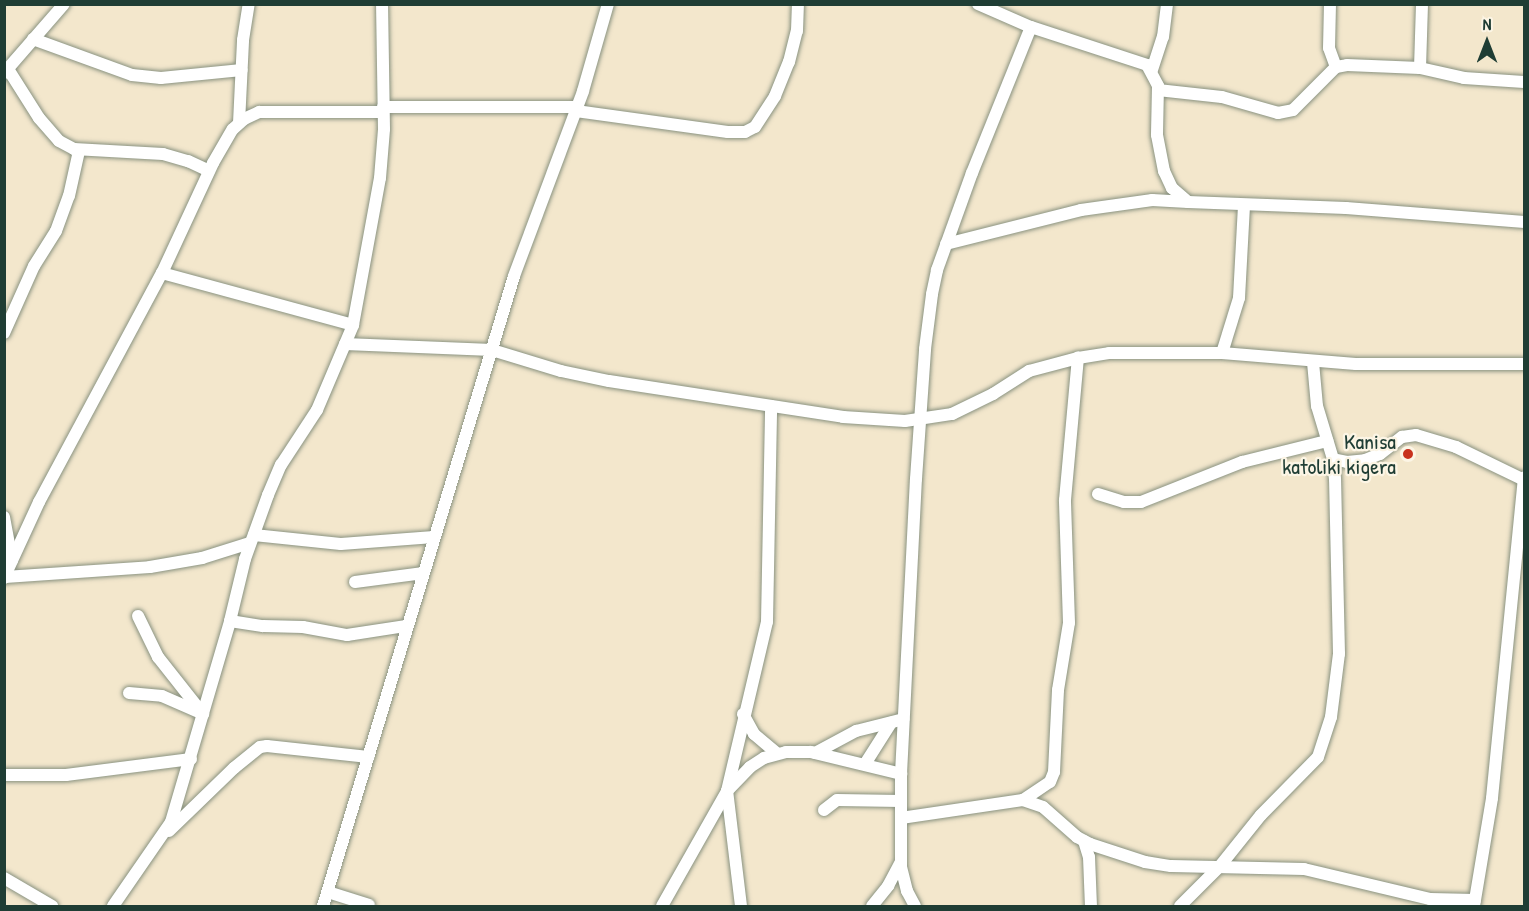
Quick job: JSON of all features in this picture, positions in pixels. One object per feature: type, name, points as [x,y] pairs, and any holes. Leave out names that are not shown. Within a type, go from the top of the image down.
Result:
[{"type":"street","points":[[64,4],[6,71],[39,118],[59,141],[79,151],[163,154],[188,161],[209,171]]},
{"type":"street","points":[[239,123],[244,25],[249,4]]},
{"type":"street","points":[[165,835],[191,759],[252,539],[281,465],[317,410],[353,325],[380,178],[383,109],[382,4]]},
{"type":"street","points":[[323,906],[406,626],[514,276],[577,109],[608,4]]},
{"type":"street","points":[[434,537],[341,544],[252,539],[202,558],[150,567],[5,578],[39,502],[162,273],[209,171],[233,129],[239,123],[259,112],[383,109],[577,109],[728,132],[745,132],[755,128],[775,96],[789,62],[797,31],[798,4]]},
{"type":"street","points":[[978,4],[1031,27],[1142,62],[1152,70],[1158,90],[1157,135],[1164,171],[1172,188],[1188,202]]},
{"type":"street","points":[[1152,70],[1163,37],[1167,4]]},
{"type":"street","points":[[1330,4],[1329,48],[1336,67]]},
{"type":"street","points":[[1420,68],[1422,4]]},
{"type":"street","points":[[915,906],[907,891],[901,862],[901,774],[897,721],[932,294],[946,244],[1031,27]]},
{"type":"street","points":[[33,39],[132,75],[161,78],[242,70]]},
{"type":"street","points":[[4,50],[16,58]]},
{"type":"street","points":[[1158,90],[1222,97],[1266,111],[1285,112],[1298,106],[1336,67],[1357,64],[1420,68],[1464,78],[1524,82]]},
{"type":"street","points":[[4,333],[34,266],[56,231],[69,196],[79,151]]},
{"type":"street","points":[[946,244],[1081,210],[1152,200],[1244,206],[1358,208],[1524,222]]},
{"type":"street","points":[[1222,353],[1239,298],[1244,206]]},
{"type":"street","points":[[162,273],[353,325]]},
{"type":"street","points":[[345,344],[492,350],[561,371],[609,381],[771,406],[882,420],[920,421],[952,414],[993,394],[1029,371],[1078,358],[1109,353],[1222,353],[1312,362],[1524,364]]},
{"type":"street","points":[[901,818],[1023,800],[1050,782],[1054,772],[1058,690],[1069,623],[1065,500],[1078,358]]},
{"type":"street","points":[[1180,906],[1220,866],[1245,832],[1318,758],[1331,717],[1339,654],[1333,459],[1317,406],[1312,362]]},
{"type":"street","points":[[741,906],[727,791],[743,714],[767,622],[771,406]]},
{"type":"street","points":[[1023,800],[1049,811],[1084,841],[1113,853],[1158,865],[1304,869],[1430,899],[1475,903],[1492,798],[1511,628],[1524,479],[1456,447],[1416,435],[1402,438],[1380,454],[1365,460],[1347,462],[1333,459]]},
{"type":"street","points":[[1098,494],[1125,502],[1141,502],[1242,462],[1327,441]]},
{"type":"street","points":[[4,517],[12,562]]},
{"type":"street","points":[[355,582],[423,573]]},
{"type":"street","points":[[138,616],[158,657],[203,714]]},
{"type":"street","points":[[230,621],[263,626],[311,628],[340,635],[406,626]]},
{"type":"street","points":[[1511,628],[1524,633]]},
{"type":"street","points":[[129,693],[162,696],[203,714]]},
{"type":"street","points":[[743,714],[754,735],[777,753]]},
{"type":"street","points":[[815,753],[856,731],[897,721]]},
{"type":"street","points":[[865,764],[897,721]]},
{"type":"street","points":[[112,906],[165,835],[234,768],[260,747],[368,758]]},
{"type":"street","points":[[662,906],[727,791],[750,767],[777,753],[815,753],[901,774]]},
{"type":"street","points":[[4,775],[66,775],[191,759]]},
{"type":"street","points":[[824,810],[837,800],[901,801]]},
{"type":"street","points":[[1084,841],[1089,857],[1091,906]]},
{"type":"street","points":[[872,906],[888,886],[901,862]]},
{"type":"street","points":[[4,878],[52,906]]},
{"type":"street","points":[[328,892],[369,905]]},
{"type":"place","name":"Kanisa katoliki kigera","points":[[1408,454]]}]
